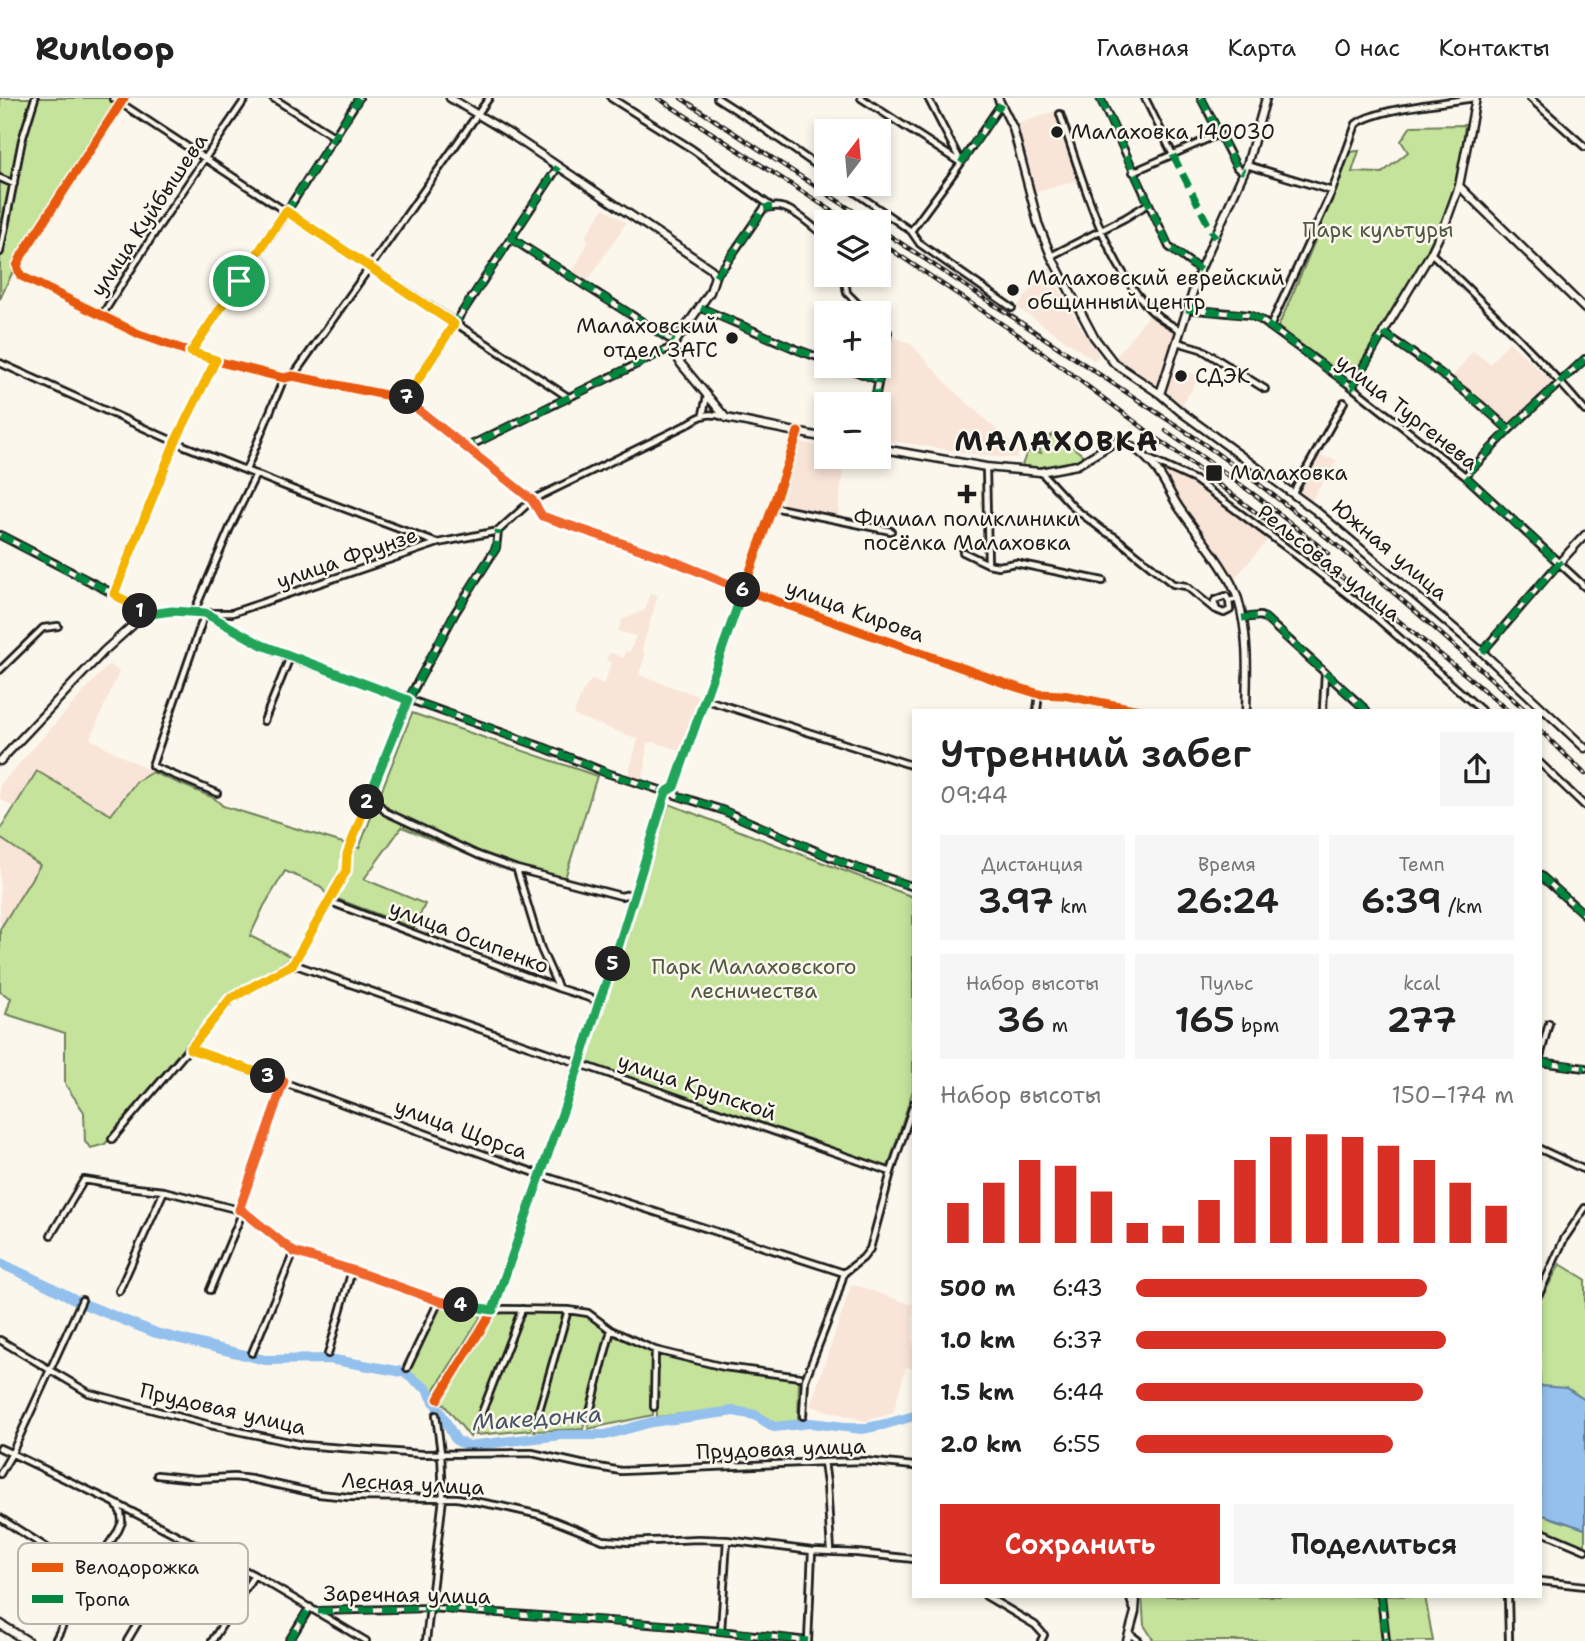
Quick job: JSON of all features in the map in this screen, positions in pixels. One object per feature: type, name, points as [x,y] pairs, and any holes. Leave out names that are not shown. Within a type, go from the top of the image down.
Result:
[{"type":"main road","points":[[450,98],[510,134],[711,269],[715,276],[710,292],[673,345],[681,365],[726,418],[814,435]]},
{"type":"main road","points":[[1383,333],[1431,253],[1446,222],[1459,186],[1475,98]]},
{"type":"main road","points":[[1160,394],[1200,271],[1245,169],[1264,100]]},
{"type":"main road","name":"Южная улица","points":[[1000,101],[1013,128],[1038,223],[1051,256],[1104,352],[1114,363],[1293,493],[1482,652],[1585,748]]},
{"type":"main road","points":[[1459,186],[1585,309]]},
{"type":"main road","points":[[891,450],[986,467],[1040,472],[1077,465],[1116,441],[1125,443],[1147,458],[1219,564],[1238,599],[1247,660],[1246,709]]},
{"type":"main road","points":[[1559,563],[1585,535]]},
{"type":"main road","points":[[0,761],[102,652],[144,615]]},
{"type":"main road","points":[[1128,1637],[1136,1598]]},
{"type":"main road","points":[[0,1624],[27,1641]]},
{"type":"street","points":[[0,252],[22,140],[35,98]]},
{"type":"street","points":[[113,98],[122,100],[454,324],[568,397]]},
{"type":"street","name":"улица Куйбышева","points":[[102,314],[246,98]]},
{"type":"street","points":[[273,98],[335,137]]},
{"type":"street","points":[[191,352],[359,98]]},
{"type":"street","points":[[293,376],[489,98]]},
{"type":"street","points":[[611,98],[692,149],[772,207]]},
{"type":"street","points":[[717,98],[814,164]]},
{"type":"street","points":[[861,98],[961,163]]},
{"type":"street","points":[[928,98],[961,163]]},
{"type":"street","points":[[1100,98],[1169,247],[1200,271]]},
{"type":"street","points":[[1145,98],[1173,155]]},
{"type":"street","points":[[1201,98],[1237,167],[1332,191]]},
{"type":"street","points":[[1270,327],[1332,191],[1356,124],[1393,111],[1475,98]]},
{"type":"street","points":[[1530,98],[1585,147]]},
{"type":"street","points":[[122,100],[22,255],[17,266],[21,276],[139,334],[191,352],[284,378],[293,376],[405,399],[558,167]]},
{"type":"street","points":[[911,231],[961,163],[1000,101]]},
{"type":"street","points":[[1060,114],[1101,230],[1121,272],[1147,307],[1180,330]]},
{"type":"street","points":[[1133,172],[1219,134]]},
{"type":"street","points":[[0,178],[14,184]]},
{"type":"street","points":[[860,196],[911,231],[920,244],[1012,308]]},
{"type":"street","points":[[1051,256],[1148,204]]},
{"type":"street","points":[[715,276],[764,208],[779,205],[788,208],[814,228]]},
{"type":"street","points":[[512,239],[673,345]]},
{"type":"street","points":[[1431,253],[1517,336],[1585,411]]},
{"type":"street","points":[[701,308],[814,356]]},
{"type":"street","name":"улица Тургенева","points":[[1186,309],[1249,315],[1261,320],[1465,476],[1585,587]]},
{"type":"street","points":[[1352,387],[1383,333],[1440,372],[1491,412],[1509,430]]},
{"type":"street","points":[[1177,342],[1201,349],[1265,389]]},
{"type":"street","points":[[467,447],[673,345]]},
{"type":"street","points":[[1465,476],[1509,430],[1585,359]]},
{"type":"street","points":[[114,594],[175,442],[216,360]]},
{"type":"street","points":[[0,363],[175,442],[438,543]]},
{"type":"street","points":[[246,470],[284,378]]},
{"type":"street","points":[[874,378],[879,380],[876,392]]},
{"type":"street","points":[[703,414],[707,396]]},
{"type":"street","name":"улица Кирова","points":[[405,399],[532,500],[542,516],[666,558],[743,589],[1007,684],[1039,694],[1063,695],[1137,709]]},
{"type":"street","points":[[1293,493],[1344,402]]},
{"type":"street","points":[[112,1139],[230,999],[293,964],[346,871],[347,854],[408,700],[454,613],[496,548],[498,531],[532,500],[686,425],[703,414],[726,418]]},
{"type":"street","points":[[438,1399],[493,1310],[580,1063],[666,792],[674,787],[798,432]]},
{"type":"street","name":"Рельсовая улица","points":[[1147,458],[1195,480],[1287,548],[1370,612],[1480,709]]},
{"type":"street","points":[[986,467],[988,564]]},
{"type":"street","points":[[1040,472],[1074,508],[1173,584],[1186,586],[1217,610],[1224,613],[1231,607],[1226,596],[1214,603],[1217,610]]},
{"type":"street","points":[[194,612],[256,474]]},
{"type":"street","points":[[773,507],[891,531]]},
{"type":"street","name":"улица Фрунзе","points":[[144,615],[172,611],[232,613],[438,543],[498,531]]},
{"type":"street","points":[[0,535],[114,594],[144,615]]},
{"type":"street","points":[[963,552],[988,564],[998,566],[1017,562],[1103,581]]},
{"type":"street","points":[[1482,652],[1559,563]]},
{"type":"street","points":[[1229,601],[1238,599]]},
{"type":"street","points":[[217,793],[152,766],[205,613],[262,645],[290,657],[545,748],[607,773],[722,810],[851,866],[912,886]]},
{"type":"street","points":[[1242,618],[1265,618],[1365,709]]},
{"type":"street","points":[[0,670],[43,628],[58,626]]},
{"type":"street","points":[[264,721],[290,657]]},
{"type":"street","points":[[1323,709],[1325,672]]},
{"type":"street","points":[[1037,709],[1039,694]]},
{"type":"street","points":[[704,699],[912,765]]},
{"type":"street","points":[[1542,765],[1585,806]]},
{"type":"street","points":[[370,795],[386,812],[445,840],[517,869],[621,896],[636,892]]},
{"type":"street","points":[[517,869],[541,949],[558,988]]},
{"type":"street","points":[[1542,877],[1585,915]]},
{"type":"street","name":"улица Осипенко","points":[[328,901],[599,1002]]},
{"type":"street","name":"улица Крупской","points":[[293,964],[891,1172]]},
{"type":"street","points":[[1542,1049],[1549,1023]]},
{"type":"street","name":"улица Щорса","points":[[190,1049],[541,1175],[844,1273]]},
{"type":"street","points":[[1542,1062],[1585,1068]]},
{"type":"street","points":[[210,1290],[241,1211],[284,1081]]},
{"type":"street","points":[[803,1416],[805,1380],[844,1273],[870,1250],[891,1172],[912,1109]]},
{"type":"street","points":[[1542,1150],[1585,1170]]},
{"type":"street","points":[[51,1235],[84,1180],[164,1191],[241,1211],[294,1252],[439,1301],[493,1310],[568,1310],[588,1313],[611,1330],[655,1350],[724,1367],[800,1377]]},
{"type":"street","points":[[119,1291],[164,1191]]},
{"type":"street","points":[[1542,1288],[1564,1239],[1585,1208]]},
{"type":"street","points":[[252,1353],[294,1252]]},
{"type":"street","points":[[328,1354],[352,1270]]},
{"type":"street","points":[[0,1474],[82,1300]]},
{"type":"street","points":[[407,1368],[439,1301]]},
{"type":"street","points":[[477,1425],[522,1309]]},
{"type":"street","points":[[538,1414],[568,1310]]},
{"type":"street","points":[[590,1412],[611,1330]]},
{"type":"street","name":"Прудовая улица","points":[[0,1340],[89,1393],[288,1443],[421,1454],[531,1453],[621,1471],[865,1461],[912,1466]]},
{"type":"street","points":[[654,1407],[655,1350]]},
{"type":"street","points":[[426,1641],[443,1498],[436,1415]]},
{"type":"street","name":"Заречная улица","points":[[0,1448],[193,1543]]},
{"type":"street","points":[[824,1462],[831,1552]]},
{"type":"street","name":"Лесная улица","points":[[157,1475],[196,1479],[234,1477],[348,1497],[457,1498],[540,1515],[603,1540],[727,1540],[812,1551],[912,1559]]},
{"type":"street","points":[[110,1543],[122,1522],[121,1513],[115,1503]]},
{"type":"street","points":[[0,1518],[39,1543]]},
{"type":"street","points":[[1542,1532],[1585,1550]]},
{"type":"street","points":[[721,1631],[727,1540]]},
{"type":"street","points":[[808,1641],[812,1551]]},
{"type":"street","name":"Заречная улица","points":[[248,1572],[318,1611],[431,1608],[624,1622],[721,1631],[748,1638],[808,1641]]},
{"type":"street","points":[[248,1584],[254,1575]]},
{"type":"street","points":[[1542,1581],[1585,1586]]},
{"type":"street","points":[[989,1598],[1035,1625],[1044,1635],[1041,1641]]},
{"type":"street","points":[[1130,1598],[1135,1612]]},
{"type":"street","points":[[1381,1598],[1385,1641]]},
{"type":"street","points":[[1508,1598],[1509,1641]]},
{"type":"street","points":[[289,1641],[310,1607]]},
{"type":"street","points":[[318,1611],[366,1641]]},
{"type":"street","points":[[55,1641],[63,1624]]},
{"type":"street","points":[[127,1641],[137,1624]]},
{"type":"street","points":[[212,1641],[223,1624]]},
{"type":"street","points":[[1128,1637],[1139,1641]]},
{"type":"shaded area","points":[[1055,111],[1078,180],[1034,193],[1015,125]]},
{"type":"shaded area","points":[[604,208],[626,223],[587,282],[572,273],[589,241],[585,237]]},
{"type":"shaded area","points":[[1050,266],[1058,287],[1099,355],[1094,360],[1017,307]]},
{"type":"shaded area","points":[[1151,312],[1177,330],[1158,384],[1142,377],[1116,357]]},
{"type":"shaded area","points":[[891,336],[911,344],[953,390],[1020,451],[1016,458],[995,457],[891,441],[891,392],[880,392],[883,378],[891,378]]},
{"type":"shaded area","points":[[1509,342],[1552,382],[1508,424],[1451,379],[1473,351],[1490,364]]},
{"type":"shaded area","points":[[1173,367],[1200,376],[1182,405],[1167,392]]},
{"type":"shaded area","points":[[802,442],[814,445],[814,469],[843,469],[838,515],[781,505]]},
{"type":"shaded area","points":[[1317,455],[1337,460],[1311,501],[1298,491]]},
{"type":"shaded area","points":[[1156,464],[1195,481],[1269,538],[1233,581],[1182,508]]},
{"type":"shaded area","points":[[650,593],[658,595],[642,649],[645,655],[639,675],[701,697],[681,751],[654,742],[647,743],[642,780],[628,776],[638,739],[573,715],[583,691],[592,679],[604,684],[612,662],[606,660],[610,653],[624,658],[625,651],[630,652],[636,636],[618,631],[622,620],[645,610]]},
{"type":"shaded area","points":[[109,664],[119,672],[90,739],[152,772],[136,782],[111,815],[37,771],[14,807],[0,799],[0,785]]},
{"type":"shaded area","points":[[0,838],[40,865],[0,929]]},
{"type":"shaded area","points":[[852,1284],[912,1305],[912,1369],[906,1367],[893,1413],[865,1421],[810,1406]]},
{"type":"green space","points":[[0,98],[120,98],[21,254],[0,299]]},
{"type":"green space","name":"Парк культуры","points":[[1465,125],[1459,176],[1448,212],[1426,255],[1358,367],[1333,371],[1278,327],[1348,152],[1359,151],[1352,172],[1382,173],[1408,152],[1401,141],[1411,126]]},
{"type":"green space","points":[[1056,433],[1085,457],[1054,467],[1021,468],[1027,452],[1041,453],[1037,443]]},
{"type":"green space","points":[[412,713],[597,776],[565,878],[478,859],[402,827],[364,879],[425,904],[414,928],[327,895],[320,886],[285,871],[250,936],[292,957],[229,998],[184,1047],[105,1144],[91,1148],[85,1142],[84,1112],[65,1084],[65,1033],[6,1014],[11,998],[0,992],[0,929],[40,865],[0,838],[0,830],[37,771],[111,815],[136,782],[152,772],[214,798],[223,806],[359,848]]},
{"type":"green space","name":"Парк Малаховского лесничества","points":[[669,804],[912,897],[912,1093],[888,1167],[585,1062]]},
{"type":"green space","points":[[1560,1264],[1585,1279],[1585,1400],[1570,1390],[1542,1386],[1542,1297]]},
{"type":"green space","points":[[437,1303],[485,1310],[433,1392],[404,1371]]},
{"type":"green space","points":[[489,1310],[517,1310],[470,1437],[437,1396]]},
{"type":"green space","points":[[522,1311],[566,1312],[531,1430],[475,1435]]},
{"type":"green space","points":[[570,1313],[587,1315],[609,1330],[583,1429],[534,1431]]},
{"type":"green space","points":[[612,1332],[653,1351],[653,1415],[588,1429]]},
{"type":"green space","points":[[656,1352],[724,1369],[799,1380],[798,1423],[775,1426],[756,1413],[734,1408],[657,1417]]},
{"type":"green space","points":[[1542,1515],[1585,1529],[1585,1548],[1542,1534]]},
{"type":"green space","points":[[1142,1598],[1425,1598],[1433,1641],[1154,1641],[1144,1625]]},
{"type":"water","points":[[1542,1386],[1566,1388],[1585,1400],[1585,1529],[1542,1515]]},
{"type":"waterway","name":"Македонка","points":[[0,1263],[84,1304],[156,1333],[265,1360],[329,1359],[403,1372],[427,1389],[456,1440],[468,1446],[561,1435],[605,1435],[652,1422],[734,1411],[755,1415],[774,1427],[811,1423],[862,1429],[912,1417]]},
{"type":"railway","points":[[658,98],[831,210]]},
{"type":"railway","points":[[681,98],[852,210]]},
{"type":"railway","points":[[891,237],[1197,439],[1283,502],[1366,569],[1524,709]]},
{"type":"railway","points":[[891,250],[1023,338],[1379,605],[1506,709]]},
{"type":"railway","points":[[1166,431],[1259,498],[1328,553]]},
{"type":"railway","points":[[1542,732],[1585,774]]},
{"type":"marked path","points":[[191,352],[287,211],[359,98]]},
{"type":"marked path","points":[[1100,98],[1169,247],[1200,270]]},
{"type":"marked path","points":[[1201,98],[1237,168],[1244,172]]},
{"type":"marked path","points":[[961,163],[1001,104]]},
{"type":"marked path","points":[[1173,155],[1215,238]]},
{"type":"marked path","points":[[405,399],[558,167]]},
{"type":"marked path","points":[[715,276],[764,208],[772,207]]},
{"type":"marked path","points":[[512,239],[674,342]]},
{"type":"marked path","points":[[701,308],[814,356]]},
{"type":"marked path","points":[[1186,309],[1249,315],[1261,320],[1352,387],[1383,333],[1464,391],[1509,430]]},
{"type":"marked path","points":[[471,450],[467,447],[672,347]]},
{"type":"marked path","points":[[1482,652],[1559,563],[1465,476],[1509,430],[1585,359]]},
{"type":"marked path","points":[[874,378],[879,380]]},
{"type":"marked path","points":[[876,392],[879,378]]},
{"type":"marked path","points":[[408,700],[455,613],[496,548],[498,531]]},
{"type":"marked path","points":[[0,535],[114,594],[144,615],[172,611],[205,613],[262,645],[290,657],[545,748],[607,773],[722,810],[851,866],[912,886]]},
{"type":"marked path","points":[[1242,618],[1265,618],[1365,709]]},
{"type":"marked path","points":[[1542,877],[1585,915]]},
{"type":"marked path","points":[[1542,1062],[1585,1068]]},
{"type":"marked path","points":[[1381,1598],[1386,1641]]},
{"type":"marked path","points":[[289,1641],[310,1607]]},
{"type":"marked path","points":[[318,1611],[431,1608],[676,1626],[808,1641]]},
{"type":"cycle path","points":[[124,98],[22,255],[17,266],[21,276],[139,334],[216,361],[284,378],[293,376],[405,399],[532,500],[542,516],[666,558],[743,589],[1007,684],[1039,694],[1063,695],[1134,709]]},
{"type":"cycle path","points":[[438,1399],[493,1310],[580,1064],[666,792],[674,787],[798,432]]},
{"type":"place","name":"Малаховка 140030","points":[[1057,132]]},
{"type":"place","name":"Малаховский еврейский общинный центр","points":[[1013,290]]},
{"type":"place","name":"Малаховский отдел ЗАГС","points":[[732,338]]},
{"type":"place","name":"СДЭК","points":[[1181,376]]},
{"type":"place","name":"Малаховка","points":[[1214,473]]},
{"type":"place","name":"Филиал поликлиники посёлка Малаховка","points":[[967,494]]},
{"type":"district","name":"МАЛАХОВКА","points":[[1057,441]]},
{"type":"route","points":[[286,211],[454,324],[405,399],[532,500],[542,516],[666,558],[743,589],[674,787],[666,792],[580,1063],[493,1310],[439,1301],[294,1252],[239,1210],[284,1081],[190,1049],[230,999],[293,964],[346,871],[347,854],[408,700],[262,645],[205,613],[172,611],[144,615],[114,594],[175,442],[216,360],[191,352],[239,281],[286,211]]}]
